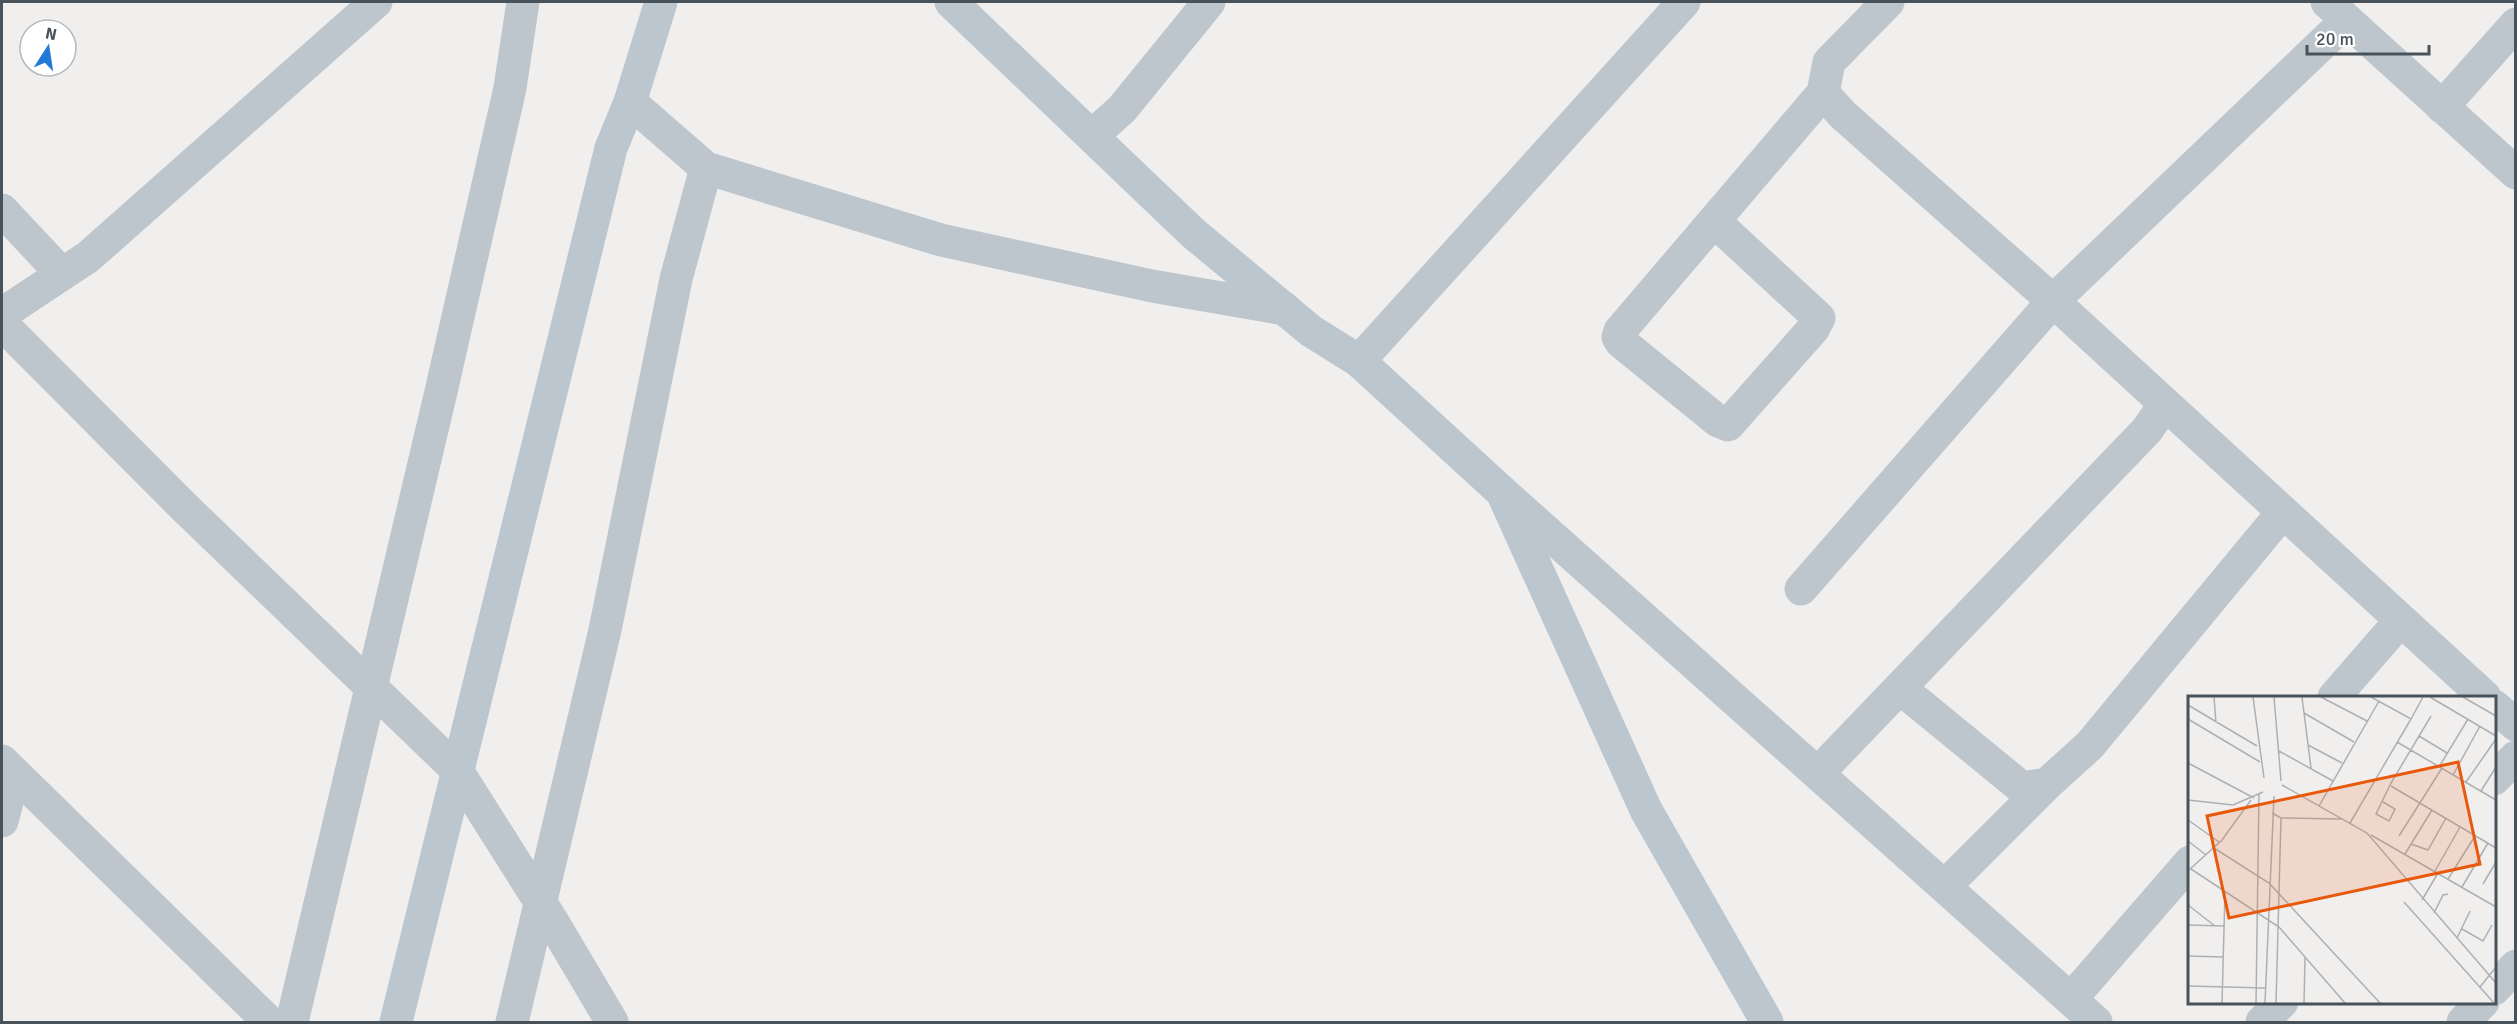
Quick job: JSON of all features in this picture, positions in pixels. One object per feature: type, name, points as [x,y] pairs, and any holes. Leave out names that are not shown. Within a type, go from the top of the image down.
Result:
[{"type":"street","points":[[2,314],[88,258],[376,2]]},
{"type":"street","points":[[292,1023],[510,88],[523,2]]},
{"type":"street","points":[[396,1023],[456,769],[611,148],[630,102],[661,2]]},
{"type":"street","points":[[951,2],[1193,233],[1311,331],[1359,362],[2095,1022]]},
{"type":"street","points":[[1092,136],[1122,109],[1209,2]]},
{"type":"street","points":[[1359,362],[1684,2]]},
{"type":"street","points":[[1714,221],[1819,318],[1813,329],[1728,425],[1718,421],[1621,342],[1618,337],[1714,221],[1823,93],[1829,62],[1888,2]]},
{"type":"street","points":[[1801,589],[2053,301],[2337,11],[2516,173]]},
{"type":"street","points":[[2442,107],[2516,24]]},
{"type":"street","points":[[1823,93],[1843,115],[2053,301],[2483,696]]},
{"type":"street","points":[[630,102],[706,168],[941,240],[1152,286],[1285,309]]},
{"type":"street","points":[[512,1023],[604,630],[676,279],[706,168]]},
{"type":"street","points":[[2,210],[62,274]]},
{"type":"street","points":[[2,324],[180,503],[456,769],[541,902],[612,1023]]},
{"type":"street","points":[[1818,773],[2146,430],[2165,404]]},
{"type":"street","points":[[1502,492],[1646,810],[1767,1023]]},
{"type":"street","points":[[1945,886],[2047,784],[2090,745],[2283,512]]},
{"type":"street","points":[[2335,696],[2401,620]]},
{"type":"street","points":[[1900,688],[2022,788],[2047,784]]},
{"type":"street","points":[[2496,708],[2516,725]]},
{"type":"street","points":[[2496,776],[2516,756]]},
{"type":"street","points":[[2,821],[8,768]]},
{"type":"street","points":[[8,768],[269,1023]]},
{"type":"street","points":[[2070,999],[2188,864]]},
{"type":"street","points":[[2496,987],[2516,966]]},
{"type":"street","points":[[2262,1023],[2281,1003]]},
{"type":"street","points":[[2463,1023],[2482,1003]]}]
